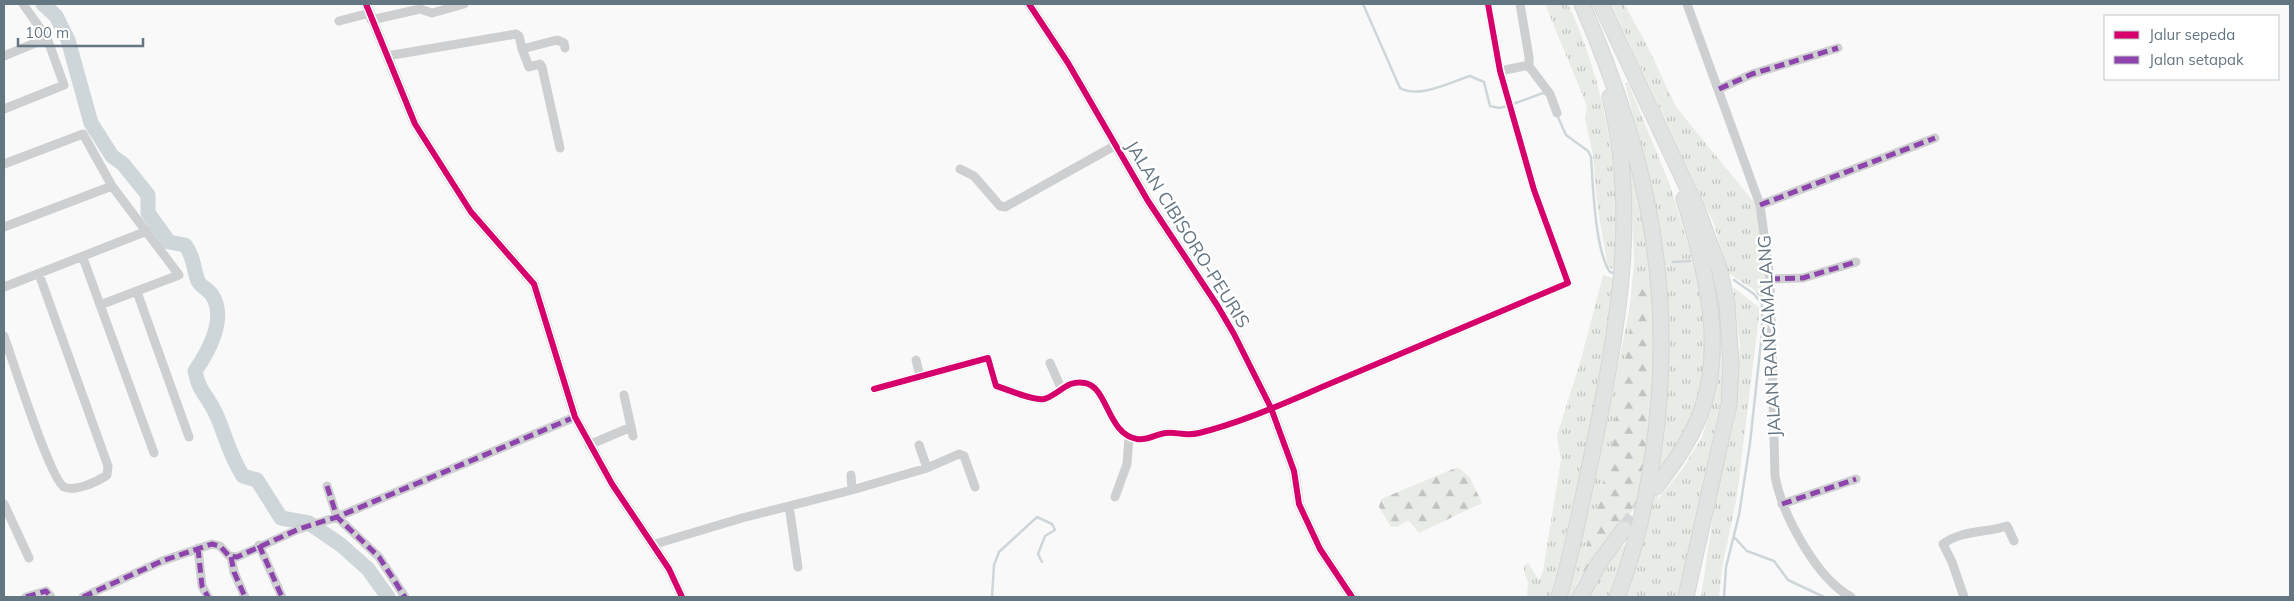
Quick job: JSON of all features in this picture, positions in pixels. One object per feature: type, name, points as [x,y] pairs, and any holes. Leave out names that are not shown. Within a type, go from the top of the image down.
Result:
[{"type":"highway","points":[[1559,597],[1579,516],[1611,358],[1621,293],[1625,223],[1624,176],[1619,135],[1604,70],[1583,4]]},
{"type":"highway","points":[[1583,4],[1614,80],[1640,164],[1656,243],[1662,321],[1661,384],[1649,480],[1636,543],[1617,597]]},
{"type":"highway","points":[[1600,4],[1705,228],[1719,268],[1727,304],[1731,343],[1728,404],[1686,597]]},
{"type":"highway","points":[[1639,86],[1676,177],[1690,220],[1704,282],[1712,340],[1711,375],[1701,414],[1681,452],[1656,487]]},
{"type":"highway","points":[[1580,597],[1599,564],[1624,529]]},
{"type":"highway","points":[[1691,597],[1701,533]]},
{"type":"street","points":[[4,108],[64,85],[47,38],[23,4]]},
{"type":"street","points":[[339,21],[369,12],[420,9],[432,13],[464,4]]},
{"type":"street","name":"JALAN CIBISORO-PEURIS","points":[[1029,4],[1068,63],[1148,201],[1217,305],[1271,408],[1294,471],[1299,504],[1320,549],[1352,597]]},
{"type":"street","points":[[874,390],[988,358],[996,386],[1040,399],[1051,396],[1061,388],[1074,382],[1086,383],[1093,387],[1103,401],[1112,420],[1129,437],[1138,440],[1146,439],[1168,432],[1190,435],[1271,408],[1568,284],[1534,190],[1500,71],[1488,4]]},
{"type":"street","points":[[1520,4],[1529,57],[1528,65],[1550,94],[1557,113]]},
{"type":"street","name":"JALAN RANCAMALANG","points":[[1687,4],[1760,205],[1770,279],[1775,476],[1782,504],[1820,570],[1833,586],[1850,597]]},
{"type":"street","points":[[369,12],[415,124],[427,144],[481,225],[534,284],[575,417],[589,445],[669,569],[682,597]]},
{"type":"street","points":[[387,56],[516,34],[519,36],[529,67],[540,64],[542,67],[560,148]]},
{"type":"street","points":[[4,56],[47,38]]},
{"type":"street","points":[[522,49],[557,40],[564,43],[565,48]]},
{"type":"street","points":[[1719,89],[1752,74],[1838,48]]},
{"type":"street","points":[[1500,71],[1528,65]]},
{"type":"street","points":[[4,164],[82,134],[112,186],[178,275],[100,305]]},
{"type":"street","points":[[1760,205],[1935,138]]},
{"type":"street","points":[[960,169],[974,176],[1000,206],[1005,207],[1116,145]]},
{"type":"street","points":[[4,227],[112,186]]},
{"type":"street","points":[[4,287],[83,258],[147,231]]},
{"type":"street","points":[[83,258],[154,453]]},
{"type":"street","points":[[1770,279],[1804,278],[1856,262]]},
{"type":"street","points":[[4,336],[43,447],[60,484],[66,488],[76,488],[107,475],[108,466],[39,274]]},
{"type":"street","points":[[137,292],[189,437]]},
{"type":"street","points":[[916,360],[920,376]]},
{"type":"street","points":[[1050,363],[1061,388]]},
{"type":"street","points":[[589,445],[632,432],[624,396]]},
{"type":"street","points":[[231,557],[237,557],[259,545],[299,529],[337,517],[575,417]]},
{"type":"street","points":[[1115,497],[1127,464],[1129,437]]},
{"type":"street","points":[[919,445],[927,468]]},
{"type":"street","points":[[652,545],[927,468],[961,454],[964,456],[974,487]]},
{"type":"street","points":[[851,476],[852,490]]},
{"type":"street","points":[[1782,504],[1856,479]]},
{"type":"street","points":[[327,486],[337,517],[379,557],[405,597]]},
{"type":"street","points":[[4,504],[29,558]]},
{"type":"street","points":[[789,506],[798,567]]},
{"type":"street","points":[[1964,597],[1952,562],[1942,544],[1964,533],[1988,531],[2008,526],[2014,541]]},
{"type":"street","points":[[83,597],[162,561],[198,548],[218,544],[231,557],[234,572],[245,597]]},
{"type":"street","points":[[259,545],[282,597]]},
{"type":"street","points":[[198,548],[202,586],[208,597]]},
{"type":"street","points":[[26,597],[46,591],[51,597]]},
{"type":"green space","points":[[1545,4],[1568,4],[1593,68],[1608,134],[1613,168],[1617,202],[1618,271],[1608,267],[1597,204],[1593,155],[1585,118],[1587,106]]},
{"type":"green space","points":[[1611,4],[1624,4],[1647,45],[1676,107],[1757,206],[1767,288],[1765,303],[1753,289],[1729,274],[1714,224]]},
{"type":"green space","points":[[1625,83],[1628,83],[1670,185],[1702,299],[1709,342],[1701,405],[1659,480],[1658,499],[1681,471],[1702,437],[1716,390],[1718,339],[1689,208],[1713,270],[1725,336],[1723,390],[1678,597],[1622,597],[1640,548],[1656,214],[1644,156]]},
{"type":"green space","points":[[1628,141],[1653,274],[1638,277],[1609,461],[1577,582],[1571,597],[1565,597],[1590,507],[1630,306],[1634,262],[1632,199],[1625,142]]},
{"type":"green space","points":[[1653,274],[1656,354],[1652,413],[1638,504],[1577,582],[1609,460],[1638,277]]},
{"type":"green space","points":[[1603,275],[1616,279],[1596,399],[1570,518],[1550,597],[1527,597],[1528,583],[1523,566],[1528,563],[1539,580],[1543,571],[1561,460],[1557,436],[1582,356]]},
{"type":"green space","points":[[1733,287],[1760,308],[1737,496],[1722,568],[1719,597],[1701,597],[1716,495],[1735,419],[1740,345]]},
{"type":"green space","points":[[1458,467],[1470,478],[1482,503],[1419,533],[1407,521],[1397,527],[1391,527],[1379,507],[1381,499]]},
{"type":"green space","points":[[1625,545],[1627,546],[1608,597],[1587,597],[1607,562]]},
{"type":"waterway","points":[[43,4],[56,16],[68,40],[91,123],[112,156],[123,164],[148,195],[148,213],[169,242],[185,245],[188,249],[198,281],[212,295],[216,304],[218,314],[214,334],[206,354],[195,371],[201,389],[215,412],[238,468],[243,476],[257,480],[281,518],[309,523],[341,545],[368,569],[388,597]]},
{"type":"waterway","points":[[1363,4],[1400,88],[1416,92],[1425,91],[1470,76],[1484,82],[1490,106],[1499,108],[1507,106]]},
{"type":"waterway","points":[[1513,104],[1543,93],[1547,95]]},
{"type":"waterway","points":[[1557,115],[1566,135],[1588,151],[1591,157],[1594,200],[1601,249],[1610,272],[1616,273]]},
{"type":"waterway","points":[[1673,262],[1690,261]]},
{"type":"waterway","points":[[1724,597],[1726,567],[1739,515],[1750,443],[1762,333],[1762,304],[1754,294],[1734,280]]},
{"type":"waterway","points":[[992,597],[994,565],[999,552],[1037,517],[1052,524],[1055,530],[1045,536],[1038,554],[1042,562]]},
{"type":"waterway","points":[[1734,537],[1747,551],[1774,561],[1788,580],[1824,597]]},
{"type":"tunnel","points":[[1624,529],[1646,500]]},
{"type":"marked path","points":[[1719,89],[1752,74],[1838,48]]},
{"type":"marked path","points":[[1760,205],[1935,138]]},
{"type":"marked path","points":[[1770,279],[1803,278],[1856,262]]},
{"type":"marked path","points":[[83,597],[162,561],[212,544],[220,546],[229,556],[237,557],[299,529],[337,517],[575,417]]},
{"type":"marked path","points":[[1782,504],[1856,479]]},
{"type":"marked path","points":[[327,486],[337,517],[379,557],[405,597]]},
{"type":"marked path","points":[[259,545],[282,597]]},
{"type":"marked path","points":[[198,548],[202,586],[208,597]]},
{"type":"marked path","points":[[231,557],[234,572],[245,597]]},
{"type":"marked path","points":[[26,597],[46,591],[51,597]]},
{"type":"cycle path","points":[[366,4],[415,124],[471,212],[534,284],[575,417],[612,484],[669,569],[682,597]]},
{"type":"cycle path","points":[[1029,4],[1068,63],[1148,201],[1234,334],[1271,408],[1294,471],[1299,504],[1320,549],[1352,597]]},
{"type":"cycle path","points":[[874,389],[988,358],[996,386],[1027,397],[1044,399],[1073,383],[1079,382],[1093,386],[1104,401],[1119,429],[1137,439],[1169,433],[1194,434],[1271,409],[1568,283],[1534,190],[1500,71],[1488,4]]}]
